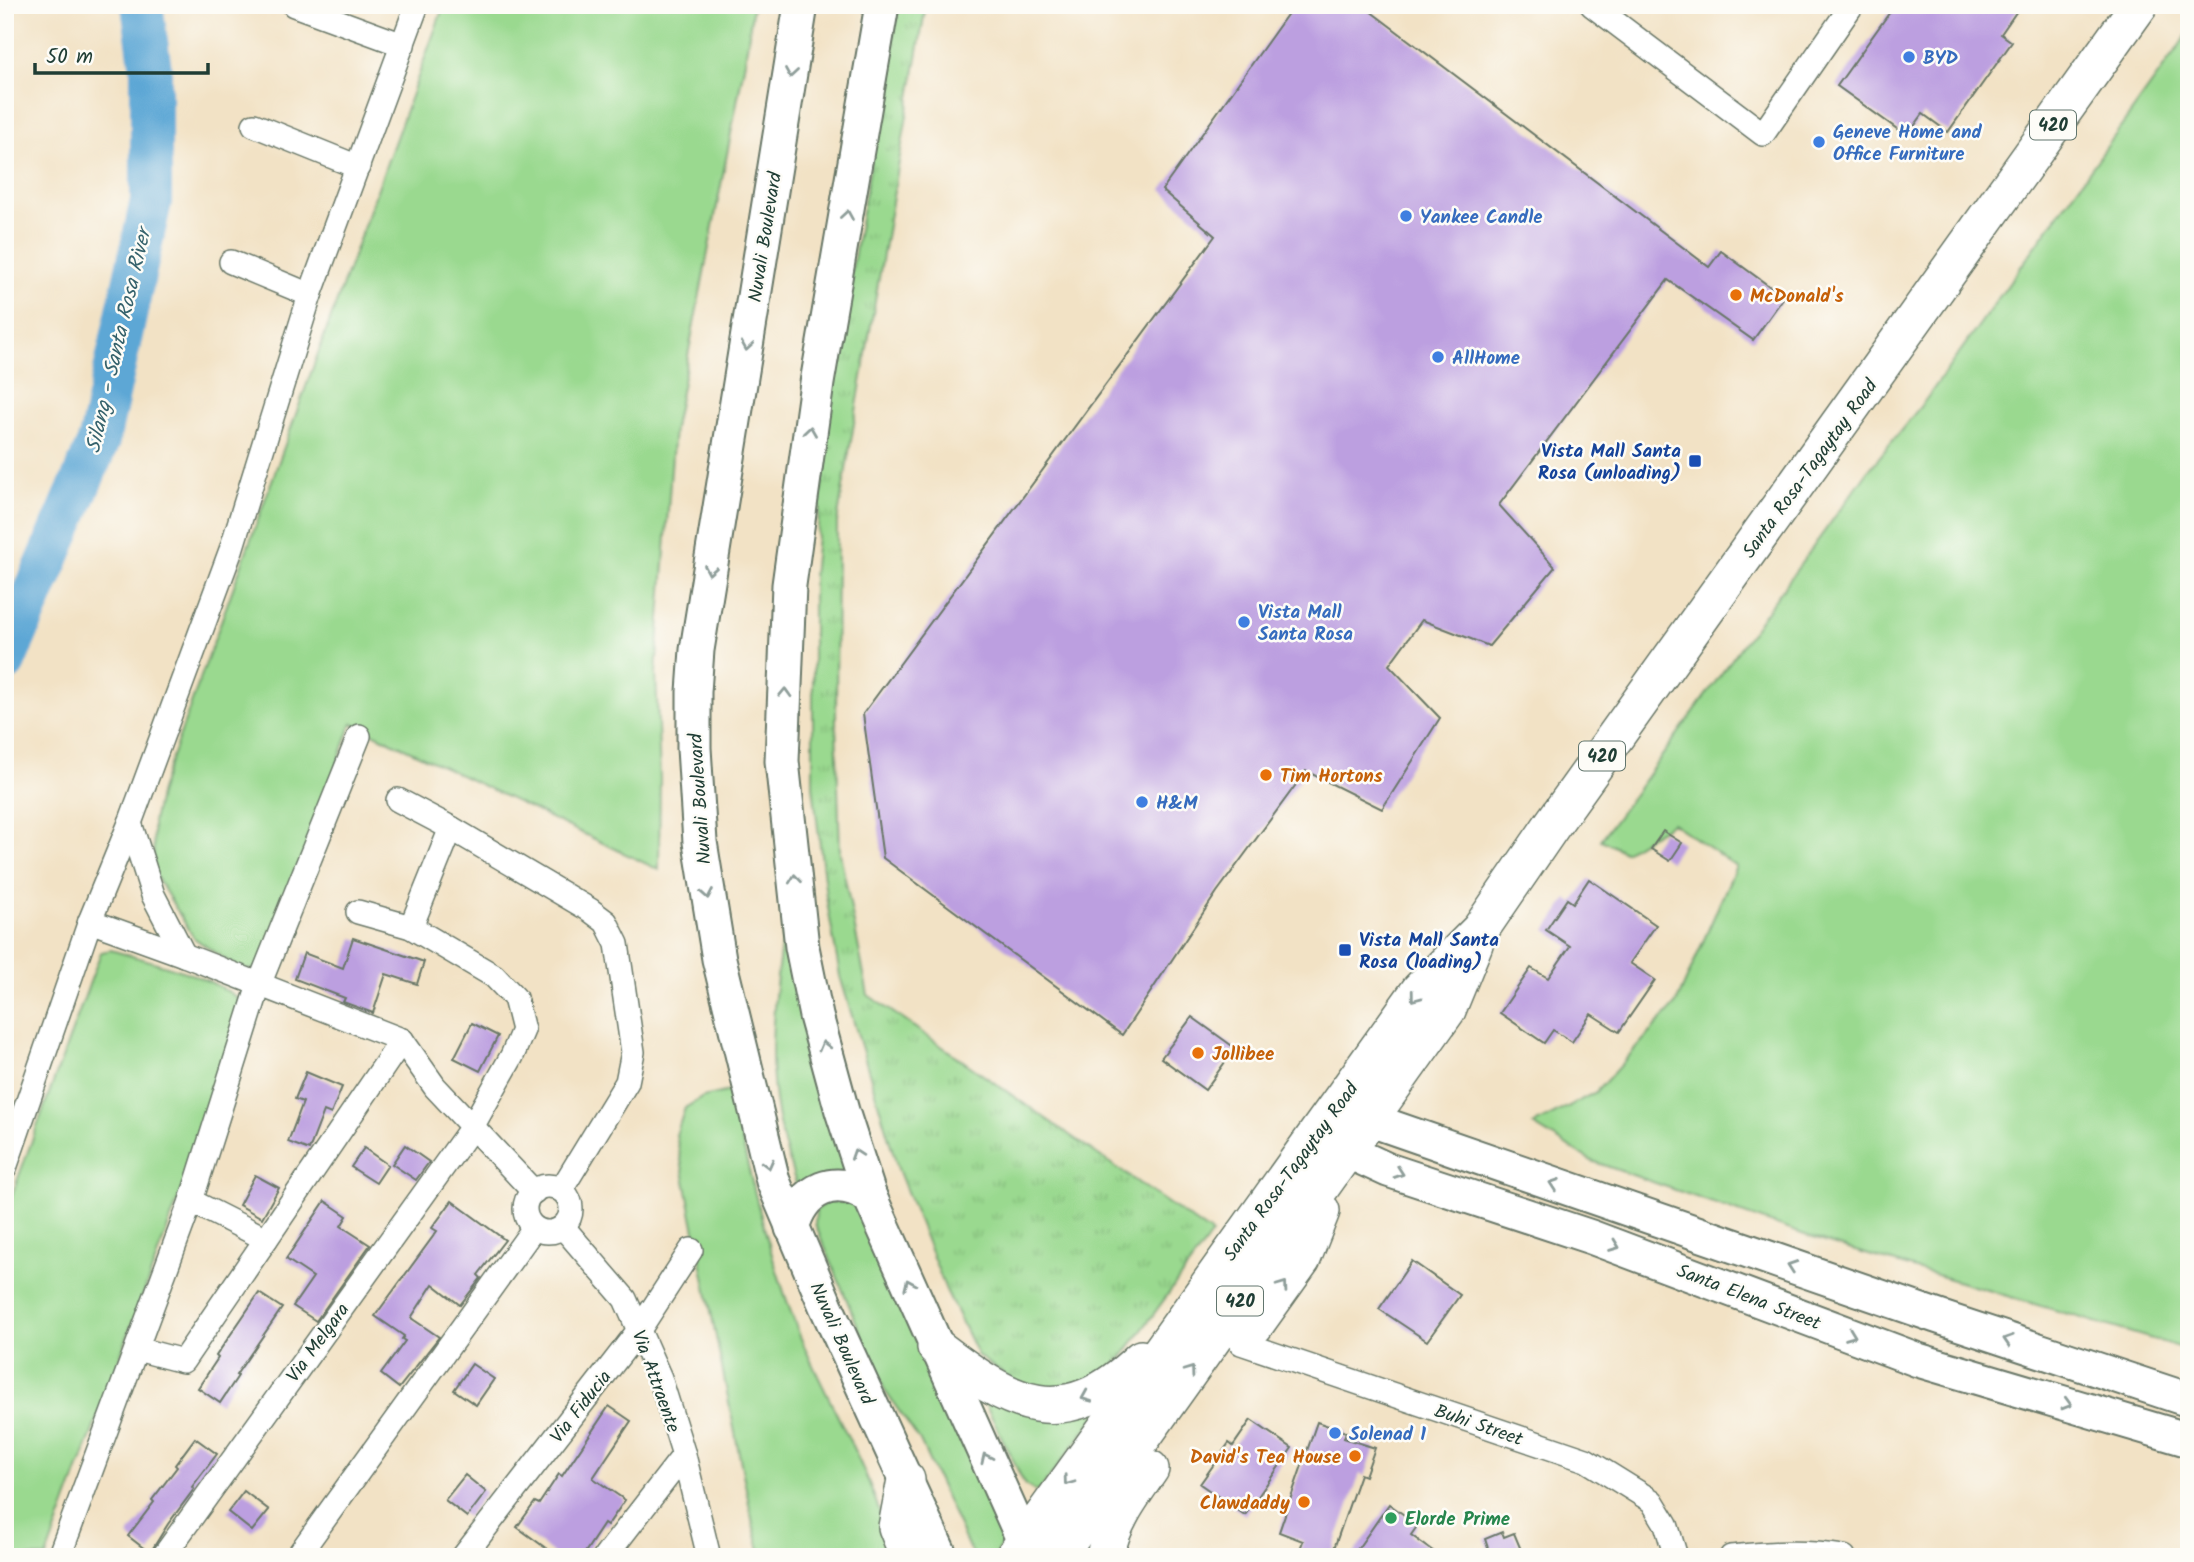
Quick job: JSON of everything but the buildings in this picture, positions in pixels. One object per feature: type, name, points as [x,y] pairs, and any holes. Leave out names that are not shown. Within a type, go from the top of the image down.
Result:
[{"type":"main road","name":"Nuvali Boulevard","points":[[801,5],[705,598],[694,692],[696,795],[700,842],[717,947],[772,1181],[941,1557]]},
{"type":"main road","points":[[883,5],[817,383],[791,572],[782,761],[802,947],[811,993],[842,1111],[870,1197],[1032,1553]]},
{"type":"main road","name":"Santa Rosa-Tagaytay Road","points":[[1032,1553],[1136,1446],[1335,1147],[1420,990],[1480,930],[1552,825],[2139,5]]},
{"type":"main road","name":"Santa Rosa-Tagaytay Road","points":[[1032,1553],[1194,1306],[1335,1147],[1368,1119],[1447,1010],[1480,930]]},
{"type":"main road","name":"Santa Elena Street","points":[[1368,1119],[1936,1316],[2189,1400]]},
{"type":"main road","points":[[1105,1557],[1111,1532],[1122,1509],[1303,1259],[1335,1147]]},
{"type":"main road","name":"Santa Elena Street","points":[[1335,1147],[1388,1170],[1591,1237],[1918,1360],[2189,1440]]},
{"type":"main road","points":[[792,1228],[799,1208],[813,1193],[822,1189],[832,1186],[852,1187],[870,1197]]},
{"type":"main road","points":[[936,1347],[1001,1391],[1018,1399],[1059,1404],[1076,1401],[1109,1385],[1138,1362],[1194,1306]]},
{"type":"main road","points":[[1918,1360],[1936,1316]]},
{"type":"main road","points":[[1136,1446],[1199,1401]]},
{"type":"main road","points":[[906,1480],[897,1527],[909,1557]]},
{"type":"street","points":[[294,5],[403,45]]},
{"type":"street","points":[[5,1168],[90,922],[130,823],[231,550],[310,295],[417,5]]},
{"type":"street","points":[[1592,5],[1763,134],[1852,5]]},
{"type":"street","points":[[254,125],[358,167]]},
{"type":"street","points":[[231,262],[310,295]]},
{"type":"street","points":[[59,1557],[191,1201],[259,985],[359,736]]},
{"type":"street","points":[[398,800],[452,828],[590,909],[606,922],[617,944],[633,1052],[627,1082],[561,1190]]},
{"type":"street","points":[[130,823],[153,895],[184,955]]},
{"type":"street","points":[[411,927],[452,828]]},
{"type":"street","name":"Via Melgara","points":[[163,1557],[472,1127],[512,1056],[523,1030],[515,998],[494,976],[411,927],[358,912]]},
{"type":"street","points":[[90,922],[184,955],[402,1040],[435,1087],[534,1192]]},
{"type":"street","points":[[137,1349],[183,1361],[402,1040]]},
{"type":"street","points":[[547,1186],[561,1190],[571,1204],[571,1212],[563,1227],[554,1231],[534,1228],[525,1210],[528,1200],[534,1192],[547,1186]]},
{"type":"street","points":[[191,1201],[266,1240]]},
{"type":"street","name":"Via Attraente","points":[[563,1227],[625,1299],[639,1330],[660,1378],[684,1455],[709,1557]]},
{"type":"street","points":[[297,1557],[534,1228]]},
{"type":"street","name":"Via Fiducia","points":[[463,1557],[639,1330],[691,1250]]},
{"type":"street","name":"Buhi Street","points":[[1241,1343],[1586,1460],[1652,1501],[1666,1524],[1676,1557]]},
{"type":"street","points":[[605,1557],[684,1455]]},
{"type":"street","points":[[1731,1557],[1774,1552],[1844,1557]]},
{"type":"green space","points":[[444,5],[753,5],[745,61],[674,428],[656,673],[660,779],[659,870],[352,723],[270,952],[258,969],[241,970],[194,938],[154,873],[153,822],[160,790]]},
{"type":"green space","points":[[899,5],[926,5],[837,522],[836,721],[840,853],[868,995],[1212,1234],[1123,1356],[1101,1378],[1036,1396],[978,1356],[946,1290],[898,1169],[840,976],[826,896],[813,786],[813,577],[832,381]]},
{"type":"green space","points":[[2189,32],[2189,1350],[1825,1242],[1592,1161],[1533,1125],[1596,1092],[1676,1004],[1736,866],[1672,823],[1625,852],[1601,840],[1868,471],[1924,402]]},
{"type":"green space","points":[[785,918],[849,1174],[798,1190],[780,1129],[772,1071],[774,1004]]},
{"type":"green space","points":[[111,950],[165,965],[202,979],[220,987],[249,1008],[46,1557],[16,1557],[5,1553],[5,1214],[101,952]]},
{"type":"green space","points":[[730,1091],[760,1212],[787,1302],[809,1358],[851,1442],[876,1500],[890,1557],[762,1557],[753,1524],[676,1135],[685,1108],[703,1097]]},
{"type":"green space","points":[[828,1201],[860,1204],[905,1317],[1000,1524],[1003,1542],[995,1557],[973,1557],[920,1441],[885,1391],[815,1224],[816,1210]]},
{"type":"green space","points":[[978,1389],[1108,1400],[1039,1491],[1035,1491],[1025,1485]]},
{"type":"waterway","name":"Silang - Santa Rosa River","points":[[5,661],[99,440],[151,201],[151,70],[142,5]]},
{"type":"place","name":"BYD","points":[[1909,57]]},
{"type":"place","name":"Geneve Home and Office Furniture","points":[[1819,142]]},
{"type":"place","name":"Yankee Candle","points":[[1406,216]]},
{"type":"place","name":"McDonald's","points":[[1736,295]]},
{"type":"place","name":"AllHome","points":[[1438,357]]},
{"type":"place","name":"Vista Mall Santa Rosa (unloading)","points":[[1695,461]]},
{"type":"place","name":"Vista Mall Santa Rosa","points":[[1244,622]]},
{"type":"place","name":"Tim Hortons","points":[[1266,775]]},
{"type":"place","name":"H&M","points":[[1142,802]]},
{"type":"place","name":"Vista Mall Santa Rosa (loading)","points":[[1345,950]]},
{"type":"place","name":"Jollibee","points":[[1198,1053]]},
{"type":"place","name":"Solenad 1","points":[[1335,1433]]},
{"type":"place","name":"David's Tea House","points":[[1355,1456]]},
{"type":"place","name":"Clawdaddy","points":[[1304,1502]]},
{"type":"place","name":"Elorde Prime","points":[[1391,1518]]}]
